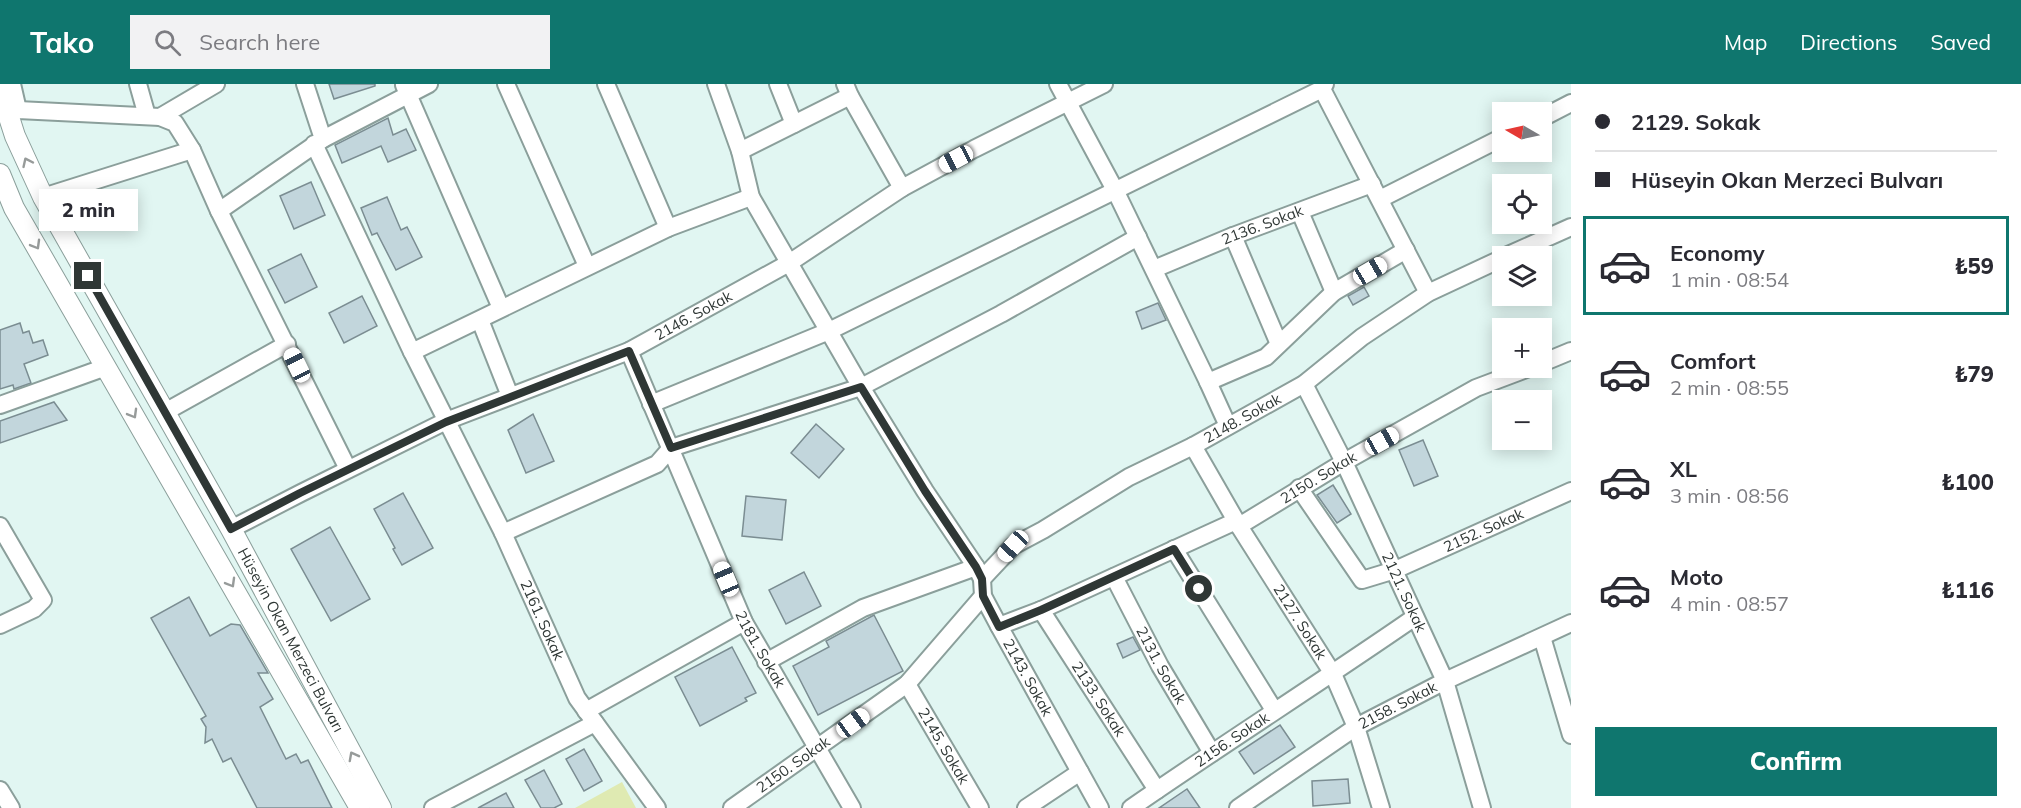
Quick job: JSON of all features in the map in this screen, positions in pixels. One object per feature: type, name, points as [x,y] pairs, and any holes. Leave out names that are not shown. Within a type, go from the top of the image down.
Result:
[{"type":"main road","name":"Hüseyin Okan Merzeci Bulvarı","points":[[0,89],[13,113],[43,197],[231,529],[381,808]]},
{"type":"main road","name":"Hüseyin Okan Merzeci Bulvarı","points":[[0,174],[15,207],[105,367],[360,808]]},
{"type":"street","points":[[12,84],[13,113],[154,116],[175,123],[192,150],[219,211],[348,469]]},
{"type":"street","points":[[138,84],[154,116]]},
{"type":"street","points":[[154,116],[216,84]]},
{"type":"street","name":"2161. Sokak","points":[[305,84],[319,142],[411,352],[503,533],[577,698],[657,808]]},
{"type":"street","points":[[219,211],[319,142],[406,89],[429,84]]},
{"type":"street","points":[[506,84],[587,266]]},
{"type":"street","points":[[606,84],[668,228]]},
{"type":"street","points":[[716,84],[740,151],[750,197],[861,387],[979,573],[863,608],[765,662]]},
{"type":"street","points":[[778,84],[794,124]]},
{"type":"street","points":[[1058,84],[1115,190],[1228,426]]},
{"type":"street","name":"2146. Sokak","points":[[231,529],[446,422],[629,351],[789,263],[902,188],[1104,84]]},
{"type":"street","points":[[651,404],[828,331],[1324,87],[1428,293]]},
{"type":"street","points":[[740,151],[794,124],[849,88],[902,188]]},
{"type":"street","points":[[406,89],[501,308]]},
{"type":"street","points":[[1552,113],[1571,103]]},
{"type":"street","points":[[1380,199],[1492,143]]},
{"type":"street","points":[[43,197],[192,150]]},
{"type":"street","name":"2136. Sokak","points":[[1154,269],[1233,236],[1372,184]]},
{"type":"street","points":[[411,352],[668,228],[750,197]]},
{"type":"street","points":[[1300,212],[1334,292]]},
{"type":"street","name":"2148. Sokak","points":[[1529,246],[1571,227]]},
{"type":"street","points":[[1233,236],[1279,344]]},
{"type":"street","points":[[503,533],[657,464],[671,448],[861,387],[1001,314],[1138,237]]},
{"type":"street","points":[[1208,382],[1266,357],[1334,292],[1406,250]]},
{"type":"street","name":"2148. Sokak","points":[[979,573],[1013,546],[1129,477],[1193,446],[1304,384],[1362,337],[1428,293],[1492,263]]},
{"type":"street","points":[[480,320],[510,396]]},
{"type":"street","points":[[165,412],[287,344]]},
{"type":"street","name":"2181. Sokak","points":[[629,351],[744,622],[765,662],[852,808]]},
{"type":"street","points":[[1552,359],[1571,351]]},
{"type":"street","points":[[0,405],[105,367]]},
{"type":"street","name":"2150. Sokak","points":[[999,627],[1174,549],[1238,524],[1476,388],[1502,378]]},
{"type":"street","name":"2121. Sokak","points":[[1304,384],[1344,462],[1445,681],[1482,808]]},
{"type":"street","name":"2127. Sokak","points":[[1193,446],[1238,524],[1333,674],[1356,727],[1381,808]]},
{"type":"street","name":"2152. Sokak","points":[[1299,489],[1362,580],[1395,570],[1571,491]]},
{"type":"street","points":[[0,526],[44,600],[34,609],[0,625]]},
{"type":"street","points":[[1174,549],[1274,710]]},
{"type":"street","name":"2143. Sokak","points":[[979,573],[983,596],[1100,808]]},
{"type":"street","name":"2131. Sokak","points":[[1114,577],[1160,666],[1212,753]]},
{"type":"street","name":"2150. Sokak","points":[[732,808],[907,684],[983,596]]},
{"type":"street","name":"2133. Sokak","points":[[1041,610],[1157,790]]},
{"type":"street","name":"2156. Sokak","points":[[1131,808],[1274,710],[1333,674],[1415,616]]},
{"type":"street","points":[[433,808],[590,717],[744,622]]},
{"type":"street","name":"2158. Sokak","points":[[1238,808],[1356,727],[1445,681],[1571,623]]},
{"type":"street","points":[[1542,637],[1569,718],[1571,735]]},
{"type":"street","name":"2145. Sokak","points":[[907,684],[980,808]]},
{"type":"street","points":[[1026,808],[1080,772]]},
{"type":"street","points":[[0,790],[11,808]]},
{"type":"green space","points":[[622,782],[636,808],[575,808]]},
{"type":"building","points":[[329,84],[375,84],[375,86],[334,99]]},
{"type":"building","points":[[388,118],[393,135],[406,129],[416,150],[388,162],[381,146],[342,163],[335,145]]},
{"type":"building","points":[[311,182],[325,215],[294,229],[280,196]]},
{"type":"building","points":[[387,197],[401,230],[407,227],[422,257],[396,270],[377,233],[372,235],[361,208]]},
{"type":"building","points":[[301,254],[317,287],[285,303],[268,270]]},
{"type":"building","points":[[1364,287],[1369,296],[1353,305],[1348,296]]},
{"type":"building","points":[[362,296],[377,326],[344,343],[329,313]]},
{"type":"building","points":[[1158,303],[1166,320],[1142,329],[1136,312]]},
{"type":"building","points":[[20,323],[23,333],[29,331],[33,343],[43,340],[48,355],[24,364],[31,383],[14,389],[13,385],[0,389],[0,330]]},
{"type":"building","points":[[54,402],[67,420],[0,443],[0,421]]},
{"type":"building","points":[[533,414],[554,461],[526,473],[508,430]]},
{"type":"building","points":[[816,424],[844,449],[819,478],[791,453]]},
{"type":"building","points":[[1423,440],[1438,476],[1414,486],[1399,450]]},
{"type":"building","points":[[1333,485],[1351,514],[1337,523],[1317,495]]},
{"type":"building","points":[[403,493],[433,548],[402,565],[374,509]]},
{"type":"building","points":[[746,496],[786,500],[782,540],[742,536]]},
{"type":"building","points":[[330,527],[370,599],[331,621],[291,549]]},
{"type":"building","points":[[804,572],[821,606],[786,624],[769,590]]},
{"type":"building","points":[[189,597],[210,636],[231,624],[240,625],[268,673],[258,673],[273,699],[260,707],[286,759],[296,754],[301,763],[308,760],[332,808],[257,808],[231,758],[223,762],[212,739],[205,743],[206,727],[201,719],[206,716],[151,618]]},
{"type":"building","points":[[874,615],[903,671],[818,715],[793,666],[829,647],[826,641]]},
{"type":"building","points":[[1133,637],[1140,650],[1123,658],[1117,644]]},
{"type":"building","points":[[732,647],[756,693],[745,698],[747,701],[700,726],[675,677]]},
{"type":"building","points":[[1280,725],[1295,747],[1254,774],[1239,752]]},
{"type":"building","points":[[584,749],[602,781],[584,791],[566,759]]},
{"type":"building","points":[[544,770],[562,804],[554,808],[541,808],[525,780]]},
{"type":"building","points":[[1348,779],[1350,803],[1313,806],[1312,781]]},
{"type":"building","points":[[1187,789],[1200,808],[1159,808]]},
{"type":"building","points":[[506,793],[514,808],[478,808]]},
{"type":"route","points":[[88,276],[231,529],[446,422],[629,351],[671,448],[861,387],[925,491],[976,567],[982,579],[983,596],[999,627],[1174,549],[1199,589]]}]
